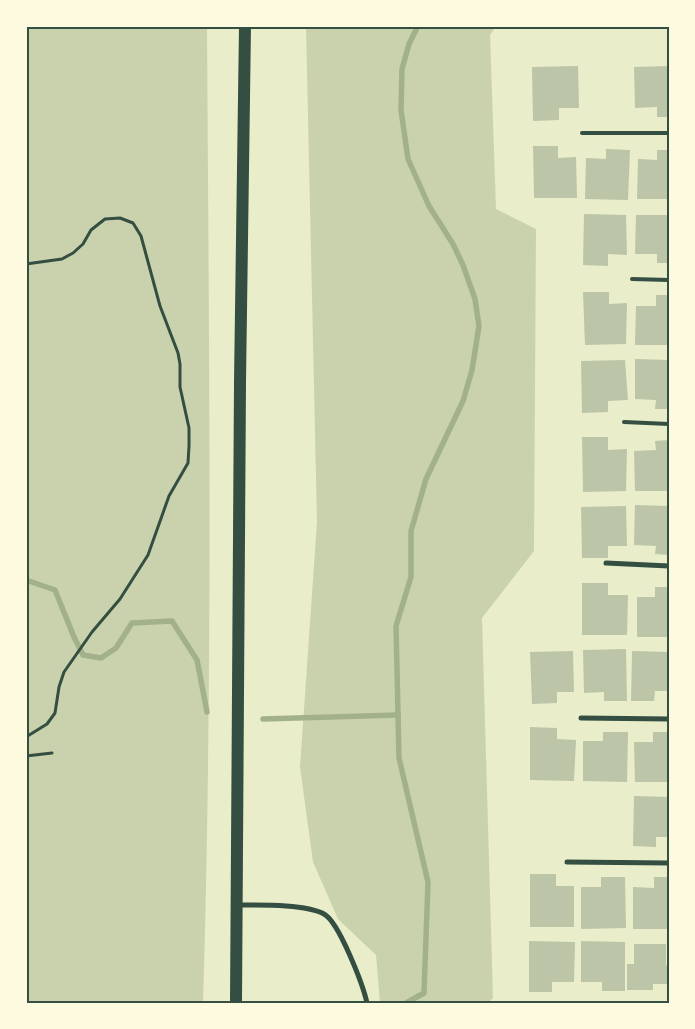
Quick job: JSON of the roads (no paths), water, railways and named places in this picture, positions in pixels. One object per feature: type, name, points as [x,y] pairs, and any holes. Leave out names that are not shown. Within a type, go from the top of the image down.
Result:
[{"type":"main road","points":[[236,1003],[245,26]]},
{"type":"street","points":[[606,563],[669,566]]},
{"type":"street","points":[[581,718],[669,719]]},
{"type":"street","points":[[567,862],[669,863]]},
{"type":"street","points":[[236,905],[266,905],[304,909],[326,915],[335,926],[356,968],[367,1003]]},
{"type":"lane","points":[[582,133],[669,133]]},
{"type":"lane","points":[[632,279],[669,280]]},
{"type":"lane","points":[[624,422],[669,424]]},
{"type":"waterway","points":[[406,1003],[424,993],[428,882],[399,758],[396,626],[411,577],[411,531],[426,479],[463,401],[472,370],[479,326],[475,299],[463,265],[453,244],[429,206],[408,159],[401,110],[402,69],[409,44],[418,26]]},
{"type":"waterway","points":[[26,580],[55,590],[83,655],[101,658],[116,648],[132,623],[172,621],[197,660],[207,712]]},
{"type":"waterway","points":[[263,719],[398,715]]}]
